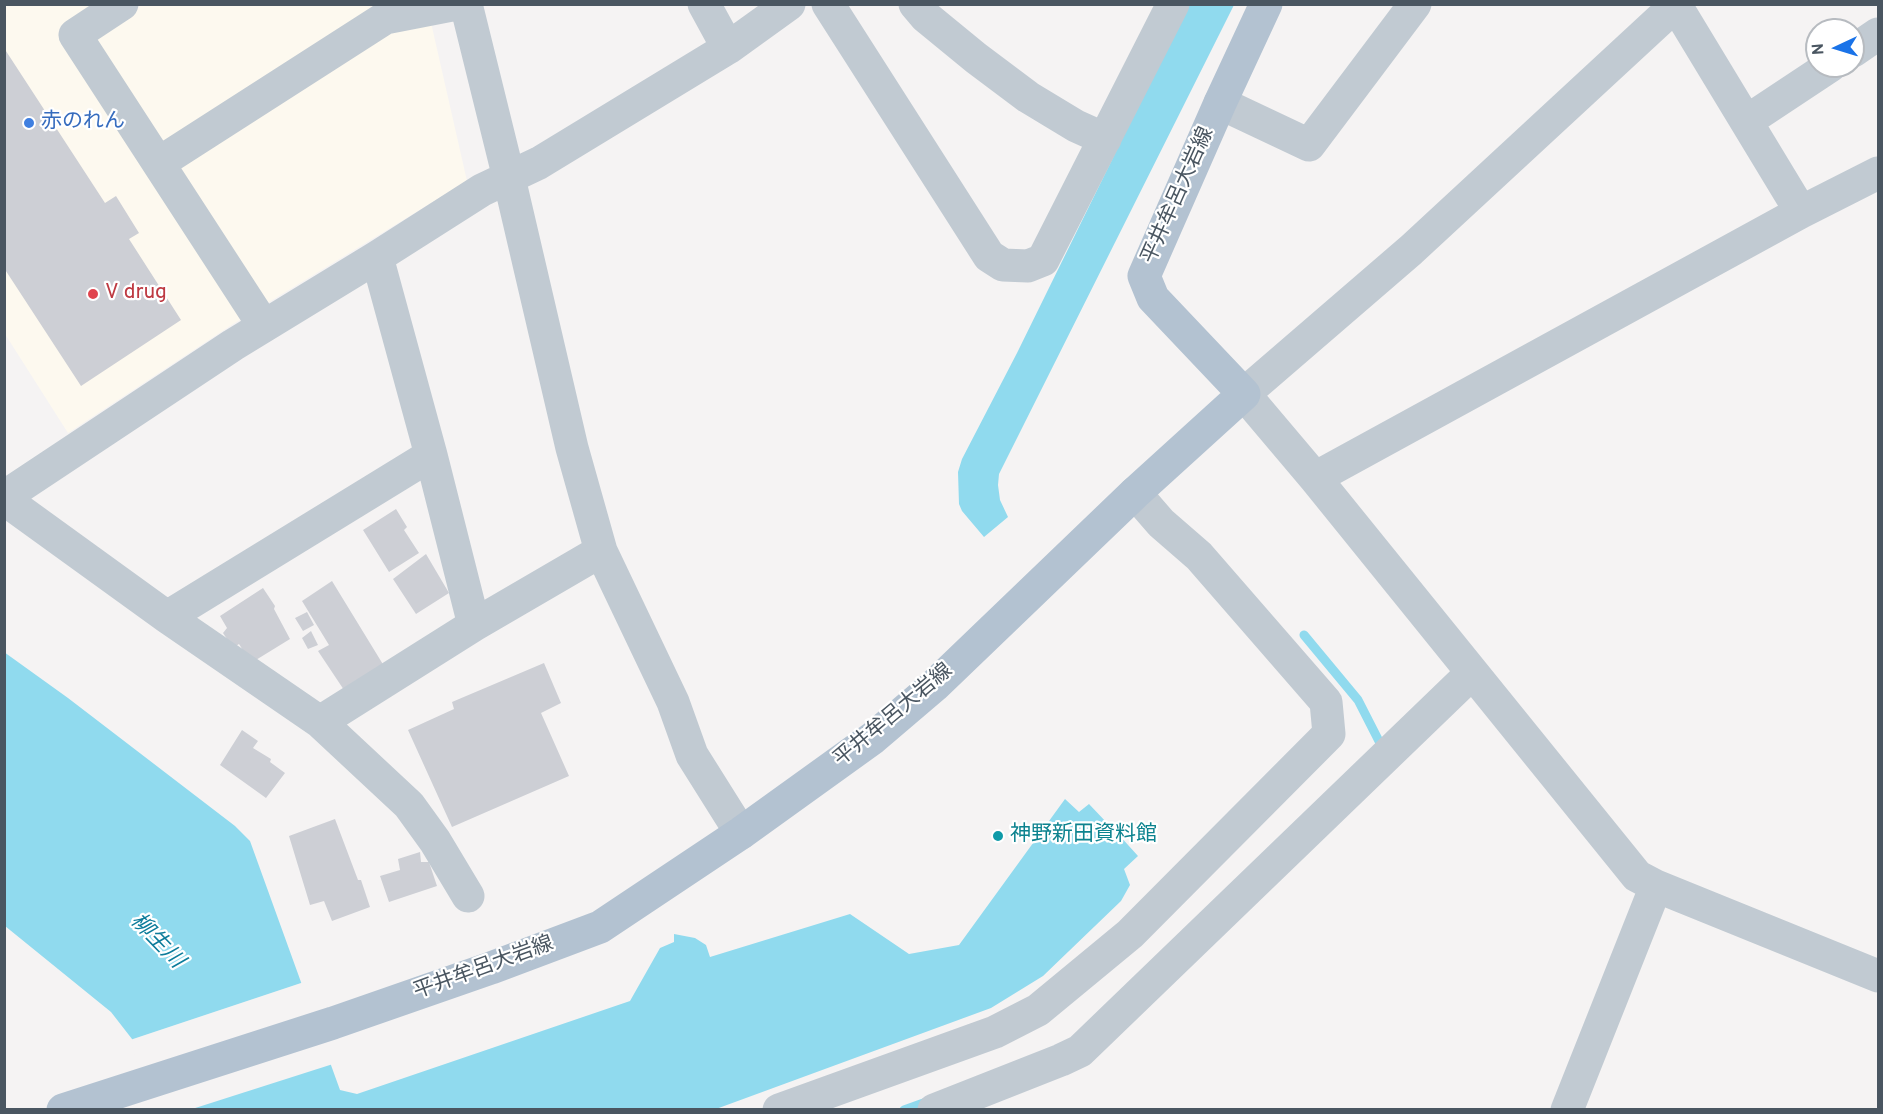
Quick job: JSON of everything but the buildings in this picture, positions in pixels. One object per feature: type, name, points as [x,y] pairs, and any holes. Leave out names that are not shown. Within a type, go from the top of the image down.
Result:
[{"type":"main road","name":"平井牟呂大岩線","points":[[63,1110],[333,1023],[600,927],[741,833],[873,738],[934,686],[1135,493],[1244,394],[1153,298],[1144,276],[1266,4]]},
{"type":"street","points":[[122,4],[75,35],[264,326]]},
{"type":"street","points":[[159,163],[385,18],[457,4]]},
{"type":"street","points":[[466,4],[572,448],[601,551],[673,702],[692,755],[741,833]]},
{"type":"street","points":[[704,4],[728,48]]},
{"type":"street","points":[[468,896],[435,841],[408,805],[320,722],[167,617],[4,498],[264,326],[482,190],[539,163],[728,48],[789,4]]},
{"type":"street","points":[[828,4],[989,256],[1003,265],[1028,266],[1043,260],[1173,4]]},
{"type":"street","points":[[915,4],[926,17],[1028,97],[1076,126],[1105,139]]},
{"type":"street","points":[[1220,103],[1309,145],[1415,4]]},
{"type":"street","points":[[1801,212],[1676,5],[1411,250],[1244,394],[1315,478],[1637,876],[1656,886],[1878,975]]},
{"type":"street","points":[[1865,43],[1878,34]]},
{"type":"street","points":[[1747,121],[1812,78]]},
{"type":"street","points":[[1315,478],[1801,212],[1878,173]]},
{"type":"street","points":[[377,257],[474,625]]},
{"type":"street","points":[[167,617],[431,455]]},
{"type":"street","points":[[778,1110],[995,1032],[1038,1010],[1130,934],[1329,734],[1326,702],[1199,556],[1161,523],[1135,493]]},
{"type":"street","points":[[320,722],[474,625],[601,551]]},
{"type":"street","points":[[934,1110],[1080,1051],[1472,673]]},
{"type":"street","points":[[1567,1110],[1656,886]]},
{"type":"shaded area","points":[[5,5],[427,5],[467,181],[233,324],[68,433],[5,334]]},
{"type":"water","points":[[1188,5],[1234,5],[999,474],[1000,500],[1008,517],[984,537],[962,511],[959,504],[958,472],[962,459],[1017,353]]},
{"type":"water","name":"柳生川","points":[[4,652],[235,826],[250,841],[340,1090],[357,1094],[630,1001],[660,948],[674,942],[674,934],[695,938],[706,945],[710,957],[850,914],[909,954],[959,945],[1065,799],[1079,812],[1089,804],[1108,824],[1099,833],[1107,843],[1119,835],[1138,856],[1124,869],[1130,885],[1121,901],[1043,976],[991,1008],[716,1109],[153,1109],[132,1039],[111,1012],[5,926]]},
{"type":"pier","points":[[304,982],[333,1064],[189,1110],[150,1110],[130,1040]]},
{"type":"waterway","points":[[1304,635],[1358,700],[1382,747],[1379,750]]},
{"type":"waterway","points":[[904,1110],[929,1101]]},
{"type":"place","name":"赤のれん","points":[[29,123]]},
{"type":"place","name":"V drug","points":[[93,294]]},
{"type":"place","name":"神野新田資料館","points":[[998,836]]}]
